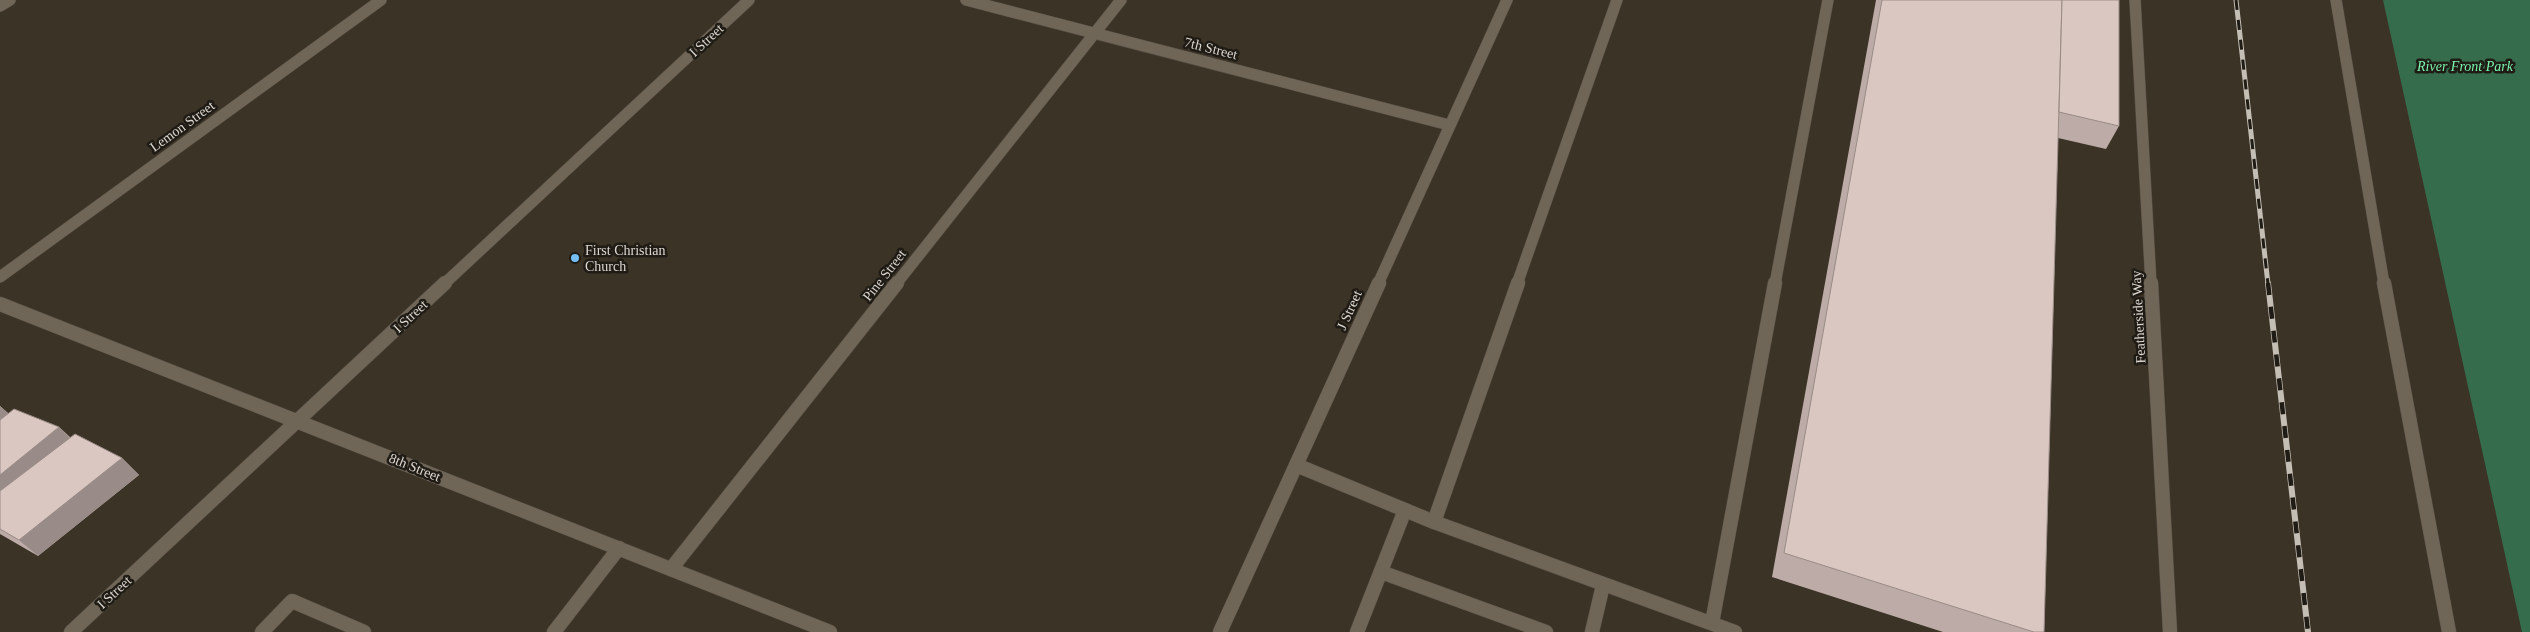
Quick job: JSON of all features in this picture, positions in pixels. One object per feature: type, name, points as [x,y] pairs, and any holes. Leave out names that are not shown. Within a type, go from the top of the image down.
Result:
[{"type":"street","points":[[0,6],[10,0]]},
{"type":"street","name":"Lemon Street","points":[[0,277],[381,0]]},
{"type":"street","name":"I Street","points":[[71,632],[749,0]]},
{"type":"street","name":"7th Street","points":[[966,0],[1449,125]]},
{"type":"street","name":"Pine Street","points":[[671,569],[1121,0]]},
{"type":"street","name":"J Street","points":[[1220,632],[1507,0]]},
{"type":"street","points":[[1434,522],[1617,0]]},
{"type":"street","points":[[1712,623],[1795,187],[1828,0]]},
{"type":"street","name":"Featherside Way","points":[[2135,0],[2170,632]]},
{"type":"street","points":[[2336,0],[2376,239],[2449,632]]},
{"type":"street","name":"8th Street","points":[[0,304],[830,632]]},
{"type":"street","points":[[1296,465],[1434,522],[1735,632]]},
{"type":"street","points":[[1357,632],[1405,510]]},
{"type":"street","points":[[554,632],[619,548]]},
{"type":"street","points":[[1381,572],[1546,632]]},
{"type":"street","points":[[1592,632],[1603,585]]},
{"type":"street","points":[[262,632],[292,601],[364,632]]},
{"type":"green space","name":"River Front Park","points":[[2383,0],[2530,0],[2530,632],[2522,632]]},
{"type":"building","points":[[1882,0],[2062,0],[2044,632],[2034,632],[1784,553]]},
{"type":"building","points":[[2062,0],[2119,0],[2119,126],[2059,112]]},
{"type":"building","points":[[14,409],[59,427],[0,475],[0,420]]},
{"type":"building","points":[[75,434],[122,458],[19,540],[0,529],[0,491]]},
{"type":"railway","points":[[2236,0],[2268,284]]},
{"type":"railway","points":[[2268,283],[2308,632]]},
{"type":"place","name":"First Christian Church","points":[[575,258]]}]
